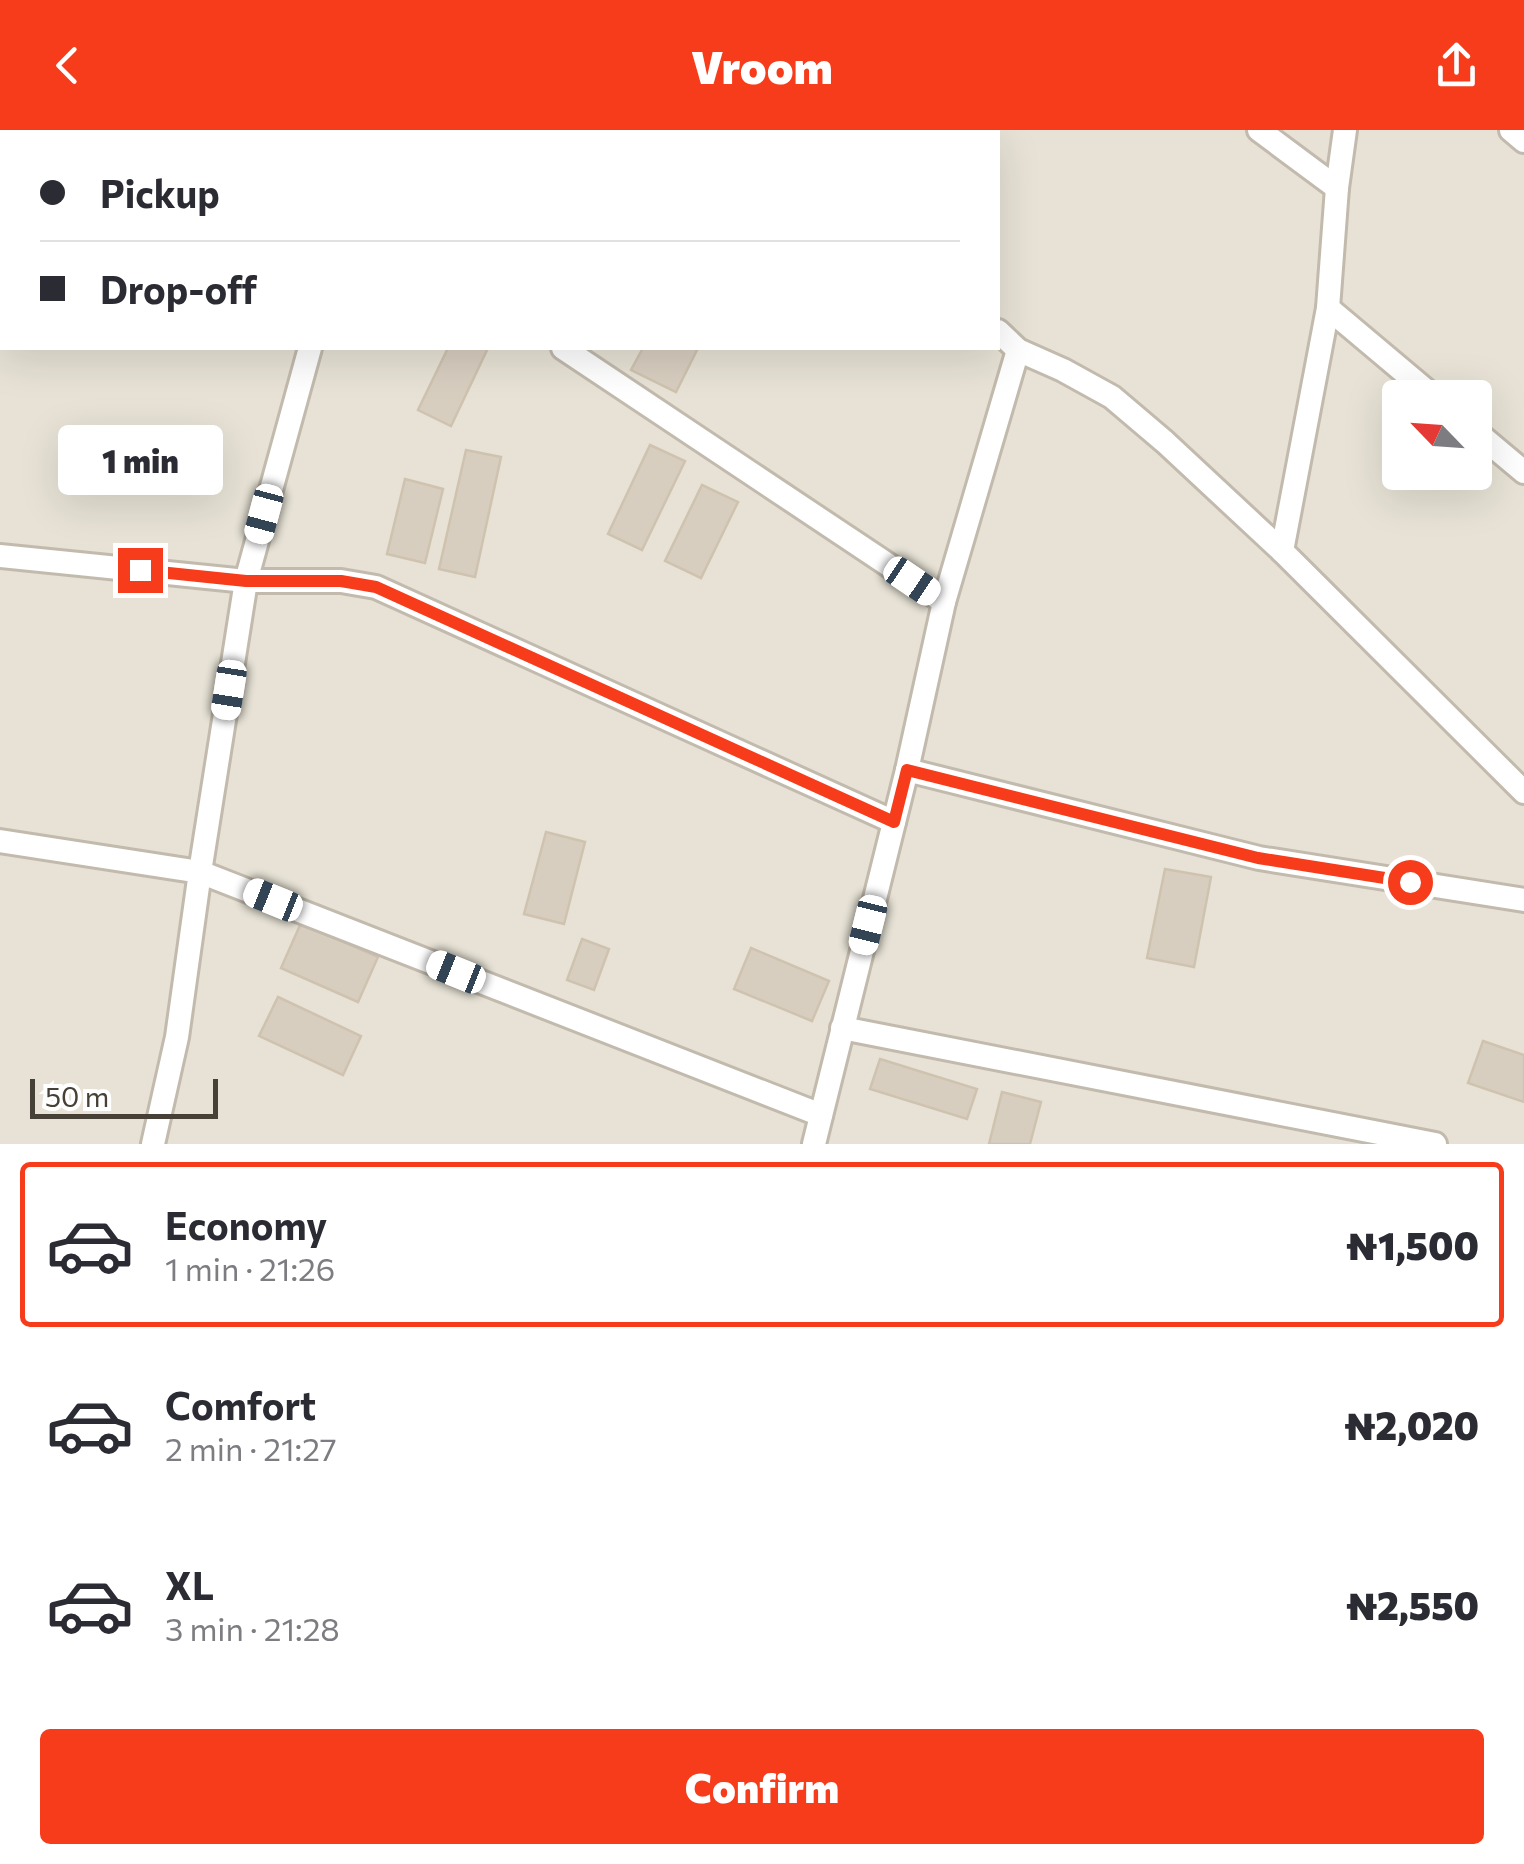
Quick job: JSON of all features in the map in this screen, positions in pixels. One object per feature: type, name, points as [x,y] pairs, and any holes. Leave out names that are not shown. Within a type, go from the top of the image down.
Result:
[{"type":"street","points":[[1259,130],[1336,188]]},
{"type":"street","points":[[1282,551],[1328,308],[1336,188],[1345,130]]},
{"type":"street","points":[[1512,130],[1524,142]]},
{"type":"street","points":[[1328,308],[1414,380]]},
{"type":"street","points":[[1000,334],[1018,350],[1112,398],[1166,442],[1282,551],[1524,792]]},
{"type":"street","points":[[153,1144],[177,1037],[246,581],[309,350]]},
{"type":"street","points":[[566,350],[944,602]]},
{"type":"street","points":[[814,1144],[907,770],[944,602],[1018,350]]},
{"type":"street","points":[[1492,445],[1524,472]]},
{"type":"street","points":[[0,556],[246,581],[341,581],[376,587],[894,822]]},
{"type":"street","points":[[907,770],[1258,858],[1524,900]]},
{"type":"street","points":[[0,841],[200,872],[821,1114]]},
{"type":"street","points":[[842,1028],[1434,1144]]},
{"type":"shaded area","points":[[1000,130],[1524,130],[1524,1144],[0,1144],[0,350],[1000,350]]},
{"type":"building","points":[[447,350],[487,350],[451,426],[418,410]]},
{"type":"building","points":[[642,350],[697,350],[676,392],[631,370]]},
{"type":"building","points":[[650,445],[685,461],[642,550],[608,534]]},
{"type":"building","points":[[466,450],[501,457],[475,577],[439,569]]},
{"type":"building","points":[[405,479],[443,489],[425,563],[387,554]]},
{"type":"building","points":[[702,485],[738,502],[701,578],[665,561]]},
{"type":"building","points":[[546,832],[585,842],[564,924],[524,914]]},
{"type":"building","points":[[1165,869],[1211,877],[1194,967],[1147,958]]},
{"type":"building","points":[[301,923],[378,957],[358,1002],[281,968]]},
{"type":"building","points":[[582,939],[609,949],[594,990],[567,980]]},
{"type":"building","points":[[751,948],[829,981],[812,1021],[734,989]]},
{"type":"building","points":[[278,997],[361,1036],[343,1075],[259,1036]]},
{"type":"building","points":[[1483,1041],[1524,1055],[1524,1102],[1468,1083]]},
{"type":"building","points":[[880,1059],[977,1089],[967,1119],[870,1089]]},
{"type":"building","points":[[1002,1092],[1041,1102],[1030,1144],[989,1144]]},
{"type":"route","points":[[140,570],[246,581],[341,581],[376,587],[894,822],[907,770],[1258,858],[1410,882]]}]
